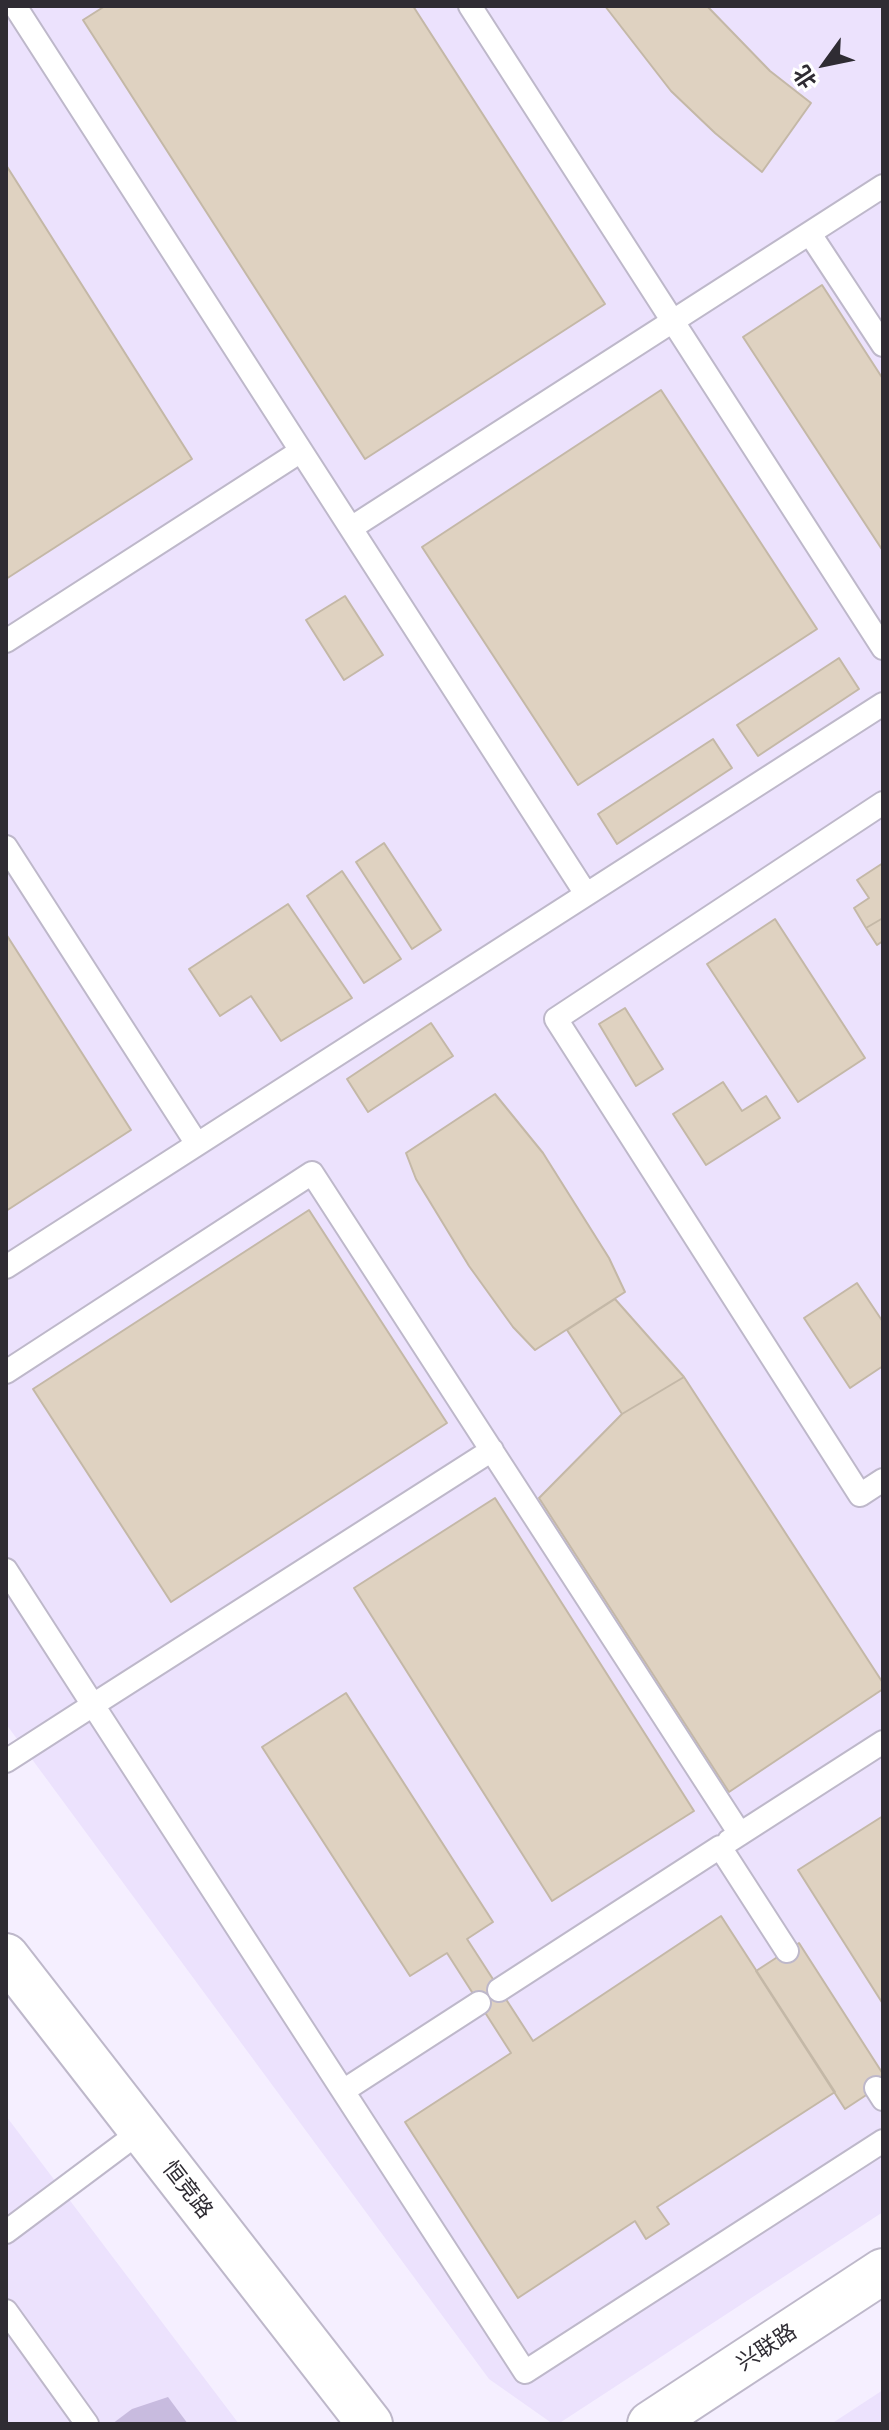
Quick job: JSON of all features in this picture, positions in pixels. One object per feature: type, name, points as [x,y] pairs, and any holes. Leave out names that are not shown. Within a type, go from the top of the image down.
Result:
[{"type":"street","name":"恒竞路","points":[[6,1956],[370,2424]]},
{"type":"street","name":"兴联路","points":[[650,2424],[883,2271]]},
{"type":"lane","points":[[6,12],[16,6],[586,894]]},
{"type":"lane","points":[[470,6],[883,648]]},
{"type":"lane","points":[[351,528],[883,186]]},
{"type":"lane","points":[[810,234],[883,345]]},
{"type":"lane","points":[[6,641],[301,451]]},
{"type":"lane","points":[[6,1267],[883,704]]},
{"type":"lane","points":[[883,803],[556,1019],[860,1495],[883,1480]]},
{"type":"lane","points":[[6,847],[197,1144]]},
{"type":"lane","points":[[6,1372],[312,1173],[740,1834]]},
{"type":"lane","points":[[6,1761],[492,1450]]},
{"type":"lane","points":[[6,1570],[525,2372],[883,2141]]},
{"type":"lane","points":[[499,1990],[883,1742]]},
{"type":"lane","points":[[720,1847],[787,1951]]},
{"type":"lane","points":[[343,2091],[479,2003]]},
{"type":"lane","points":[[6,2232],[141,2131]]},
{"type":"lane","points":[[6,2311],[87,2424]]},
{"type":"shaded area","points":[[6,6],[883,6],[883,2212],[558,2424],[553,2424],[489,2379],[6,1724]]},
{"type":"shaded area","points":[[6,2116],[239,2424],[6,2424]]},
{"type":"shaded area","points":[[883,2390],[883,2424],[831,2424]]},
{"type":"shaded area","points":[[168,2397],[188,2424],[112,2424],[132,2409]]},
{"type":"building","points":[[105,6],[413,6],[605,304],[365,459],[83,20]]},
{"type":"building","points":[[605,6],[707,6],[770,71],[811,103],[762,172],[671,91]]},
{"type":"building","points":[[6,165],[192,459],[6,579]]},
{"type":"building","points":[[822,285],[883,379],[883,551],[743,337]]},
{"type":"building","points":[[661,390],[817,629],[578,785],[422,547]]},
{"type":"building","points":[[345,596],[383,655],[344,680],[306,620]]},
{"type":"building","points":[[839,658],[859,689],[758,756],[737,725]]},
{"type":"building","points":[[713,739],[732,768],[617,844],[598,814]]},
{"type":"building","points":[[384,843],[441,930],[412,949],[356,862]]},
{"type":"building","points":[[883,863],[883,918],[866,928],[854,908],[869,898],[857,880]]},
{"type":"building","points":[[342,871],[401,959],[364,983],[307,896]]},
{"type":"building","points":[[288,904],[352,998],[281,1041],[251,996],[220,1016],[189,969]]},
{"type":"building","points":[[883,918],[883,941],[877,945],[866,928]]},
{"type":"building","points":[[775,919],[865,1058],[798,1102],[707,964]]},
{"type":"building","points":[[6,934],[131,1130],[6,1211]]},
{"type":"building","points":[[625,1008],[663,1069],[636,1086],[599,1024]]},
{"type":"building","points":[[431,1023],[453,1056],[368,1112],[347,1079]]},
{"type":"building","points":[[723,1082],[742,1111],[766,1096],[780,1118],[706,1165],[673,1114]]},
{"type":"building","points":[[495,1094],[543,1153],[609,1258],[625,1292],[535,1350],[513,1327],[469,1266],[416,1179],[406,1153]]},
{"type":"building","points":[[309,1210],[447,1423],[171,1602],[33,1389]]},
{"type":"building","points":[[857,1283],[883,1322],[883,1366],[850,1388],[804,1318]]},
{"type":"building","points":[[615,1299],[684,1377],[622,1414],[567,1330]]},
{"type":"building","points":[[684,1377],[883,1683],[883,1689],[729,1792],[539,1498],[622,1414]]},
{"type":"building","points":[[495,1498],[694,1811],[552,1901],[354,1588]]},
{"type":"building","points":[[346,1693],[493,1922],[467,1939],[533,2041],[721,1916],[835,2092],[657,2207],[669,2224],[646,2239],[635,2221],[518,2298],[405,2122],[511,2053],[447,1953],[410,1976],[262,1747]]},
{"type":"building","points":[[883,1816],[883,2004],[798,1870]]},
{"type":"building","points":[[799,1943],[883,2074],[883,2084],[845,2109],[756,1971]]}]
